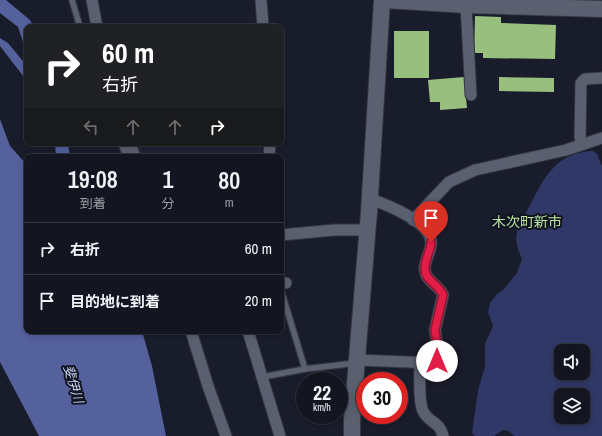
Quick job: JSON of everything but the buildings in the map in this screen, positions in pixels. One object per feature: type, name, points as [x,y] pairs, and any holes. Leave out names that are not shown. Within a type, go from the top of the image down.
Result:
[{"type":"street","points":[[92,0],[96,24]]},
{"type":"street","points":[[261,0],[263,24]]},
{"type":"street","points":[[352,436],[368,230],[382,0]]},
{"type":"street","points":[[385,0],[466,5],[602,9]]},
{"type":"street","points":[[466,5],[470,95]]},
{"type":"street","points":[[582,144],[580,137],[581,83],[587,78],[602,78]]},
{"type":"street","points":[[414,220],[449,182],[463,174],[566,150],[602,138]]},
{"type":"street","points":[[357,362],[434,363],[439,359],[435,330],[443,295],[427,277],[424,271],[431,247],[429,236],[426,230],[414,220],[394,209],[370,199]]},
{"type":"street","points":[[284,234],[334,230],[368,230]]},
{"type":"street","points":[[192,334],[226,436]]},
{"type":"street","points":[[249,334],[280,436]]},
{"type":"street","points":[[420,362],[422,408],[427,416],[440,427],[443,436]]},
{"type":"lane","points":[[72,0],[79,24]]},
{"type":"lane","points":[[284,289],[305,369]]},
{"type":"lane","points":[[261,377],[357,362]]},
{"type":"shaded area","points":[[134,146],[263,146],[262,154],[137,154]]},
{"type":"shaded area","points":[[593,151],[597,154],[602,166],[602,436],[514,436],[509,431],[503,430],[494,436],[475,436],[472,433],[478,390],[485,367],[485,344],[493,326],[488,312],[490,303],[517,273],[522,259],[518,250],[516,237],[522,219],[541,185],[553,168],[570,156]]},
{"type":"water","points":[[0,0],[6,0],[30,20],[32,24],[24,24],[24,45],[18,27],[0,13]]},
{"type":"water","points":[[0,38],[8,43],[24,62],[24,77],[0,46]]},
{"type":"water","name":"斐伊川","points":[[0,119],[10,146],[24,162],[24,334],[143,334],[152,366],[166,436],[39,436],[0,362]]},
{"type":"water","points":[[55,146],[68,146],[70,154],[56,154]]},
{"type":"district","name":"木次町新市","points":[[527,222]]},
{"type":"route","points":[[431,242],[424,271],[427,277],[438,287],[443,295],[435,330],[439,356],[437,361]]}]
